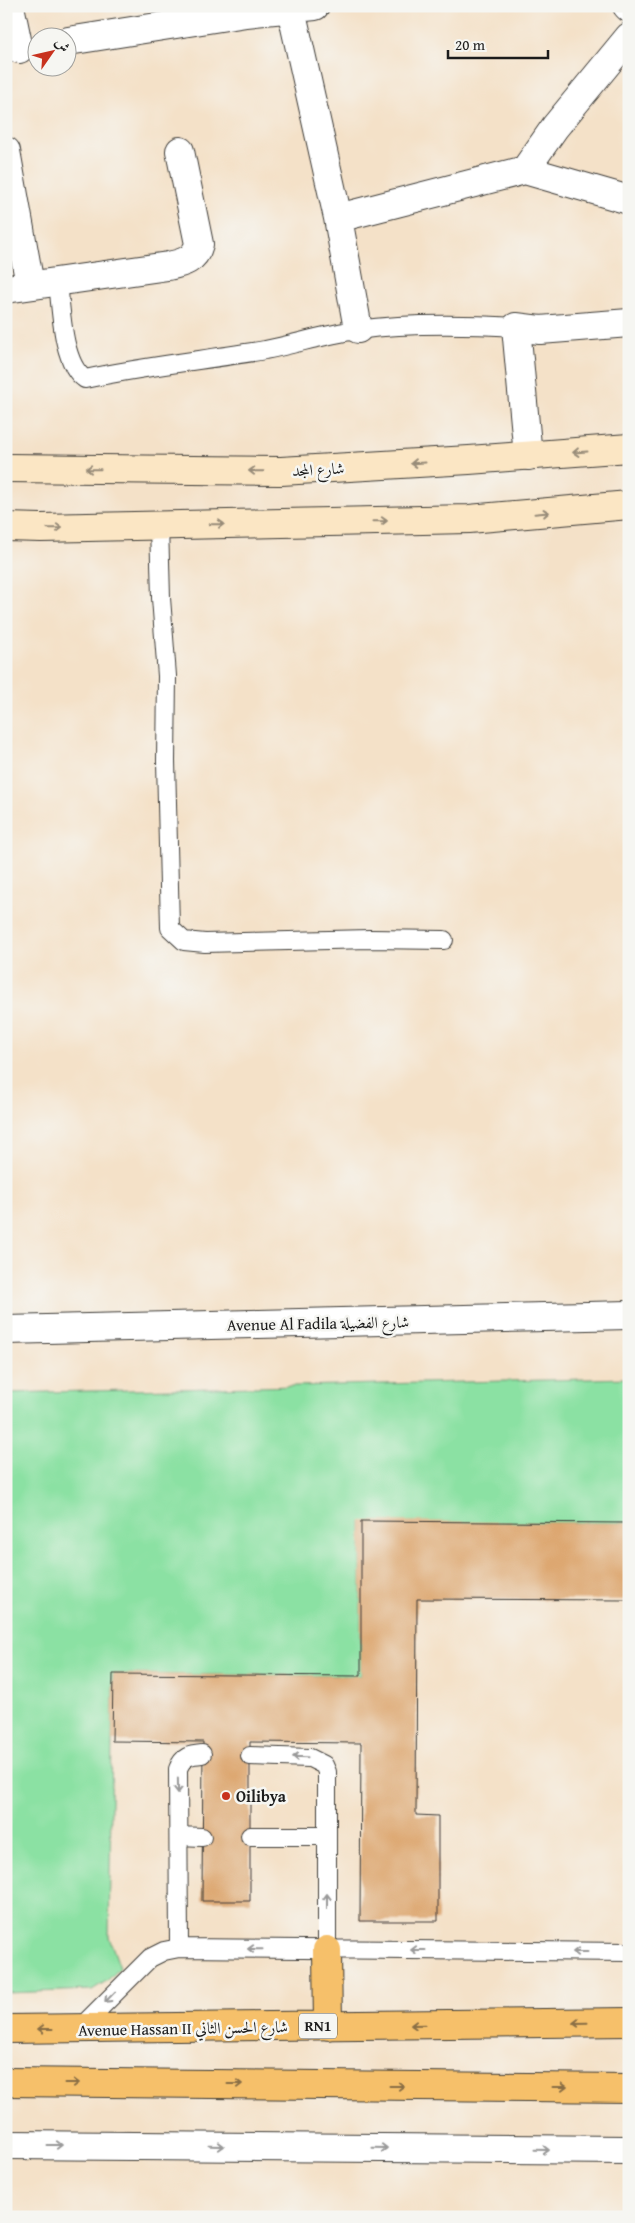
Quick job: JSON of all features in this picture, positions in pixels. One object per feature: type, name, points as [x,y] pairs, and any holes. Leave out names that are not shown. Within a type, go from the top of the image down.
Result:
[{"type":"main road","name":"شارع المجد","points":[[6,468],[281,471],[629,448]]},
{"type":"main road","points":[[6,527],[469,519],[629,505]]},
{"type":"main road","points":[[327,1950],[328,2026]]},
{"type":"main road","name":"Avenue Hassan II شارع الحسن الثاني","points":[[6,2029],[629,2022]]},
{"type":"main road","points":[[6,2082],[629,2088]]},
{"type":"street","points":[[10,6],[21,49]]},
{"type":"street","points":[[78,39],[178,15],[246,13],[303,8],[358,330]]},
{"type":"street","points":[[525,170],[555,128],[629,37]]},
{"type":"street","points":[[6,151],[18,287],[168,266],[184,262],[193,257],[197,253],[199,244],[180,152]]},
{"type":"street","points":[[338,218],[525,170],[629,200]]},
{"type":"street","points":[[528,456],[516,327],[540,330],[629,323]]},
{"type":"street","name":"Avenue Al Fadila شارع الفضيلة","points":[[6,1330],[629,1315]]},
{"type":"street","points":[[6,2145],[629,2150]]},
{"type":"lane","points":[[58,282],[67,347],[74,368],[78,375],[85,379],[126,370],[267,349],[312,338],[358,330],[466,324],[516,327]]},
{"type":"lane","points":[[159,525],[161,598],[167,676],[166,761],[170,928],[184,941],[205,943],[370,939],[444,940]]},
{"type":"lane","points":[[179,1948],[178,1769],[181,1761],[187,1756],[202,1754]]},
{"type":"lane","points":[[250,1756],[310,1758],[324,1765],[327,1772],[327,1950]]},
{"type":"lane","points":[[179,1836],[202,1836]]},
{"type":"lane","points":[[250,1836],[327,1836]]},
{"type":"lane","points":[[79,2029],[150,1958],[164,1951],[179,1948],[629,1952]]},
{"type":"green space","points":[[629,1378],[629,1523],[361,1522],[361,1676],[113,1674],[109,1937],[120,1968],[108,1980],[92,1990],[6,1993],[6,1393]]},
{"type":"building","points":[[361,1521],[629,1523],[629,1600],[417,1599],[416,1815],[438,1816],[438,1921],[360,1921],[361,1743],[250,1742],[250,1901],[202,1901],[203,1742],[112,1741],[113,1674],[361,1676]]},
{"type":"place","name":"Oilibya","points":[[226,1796]]}]
